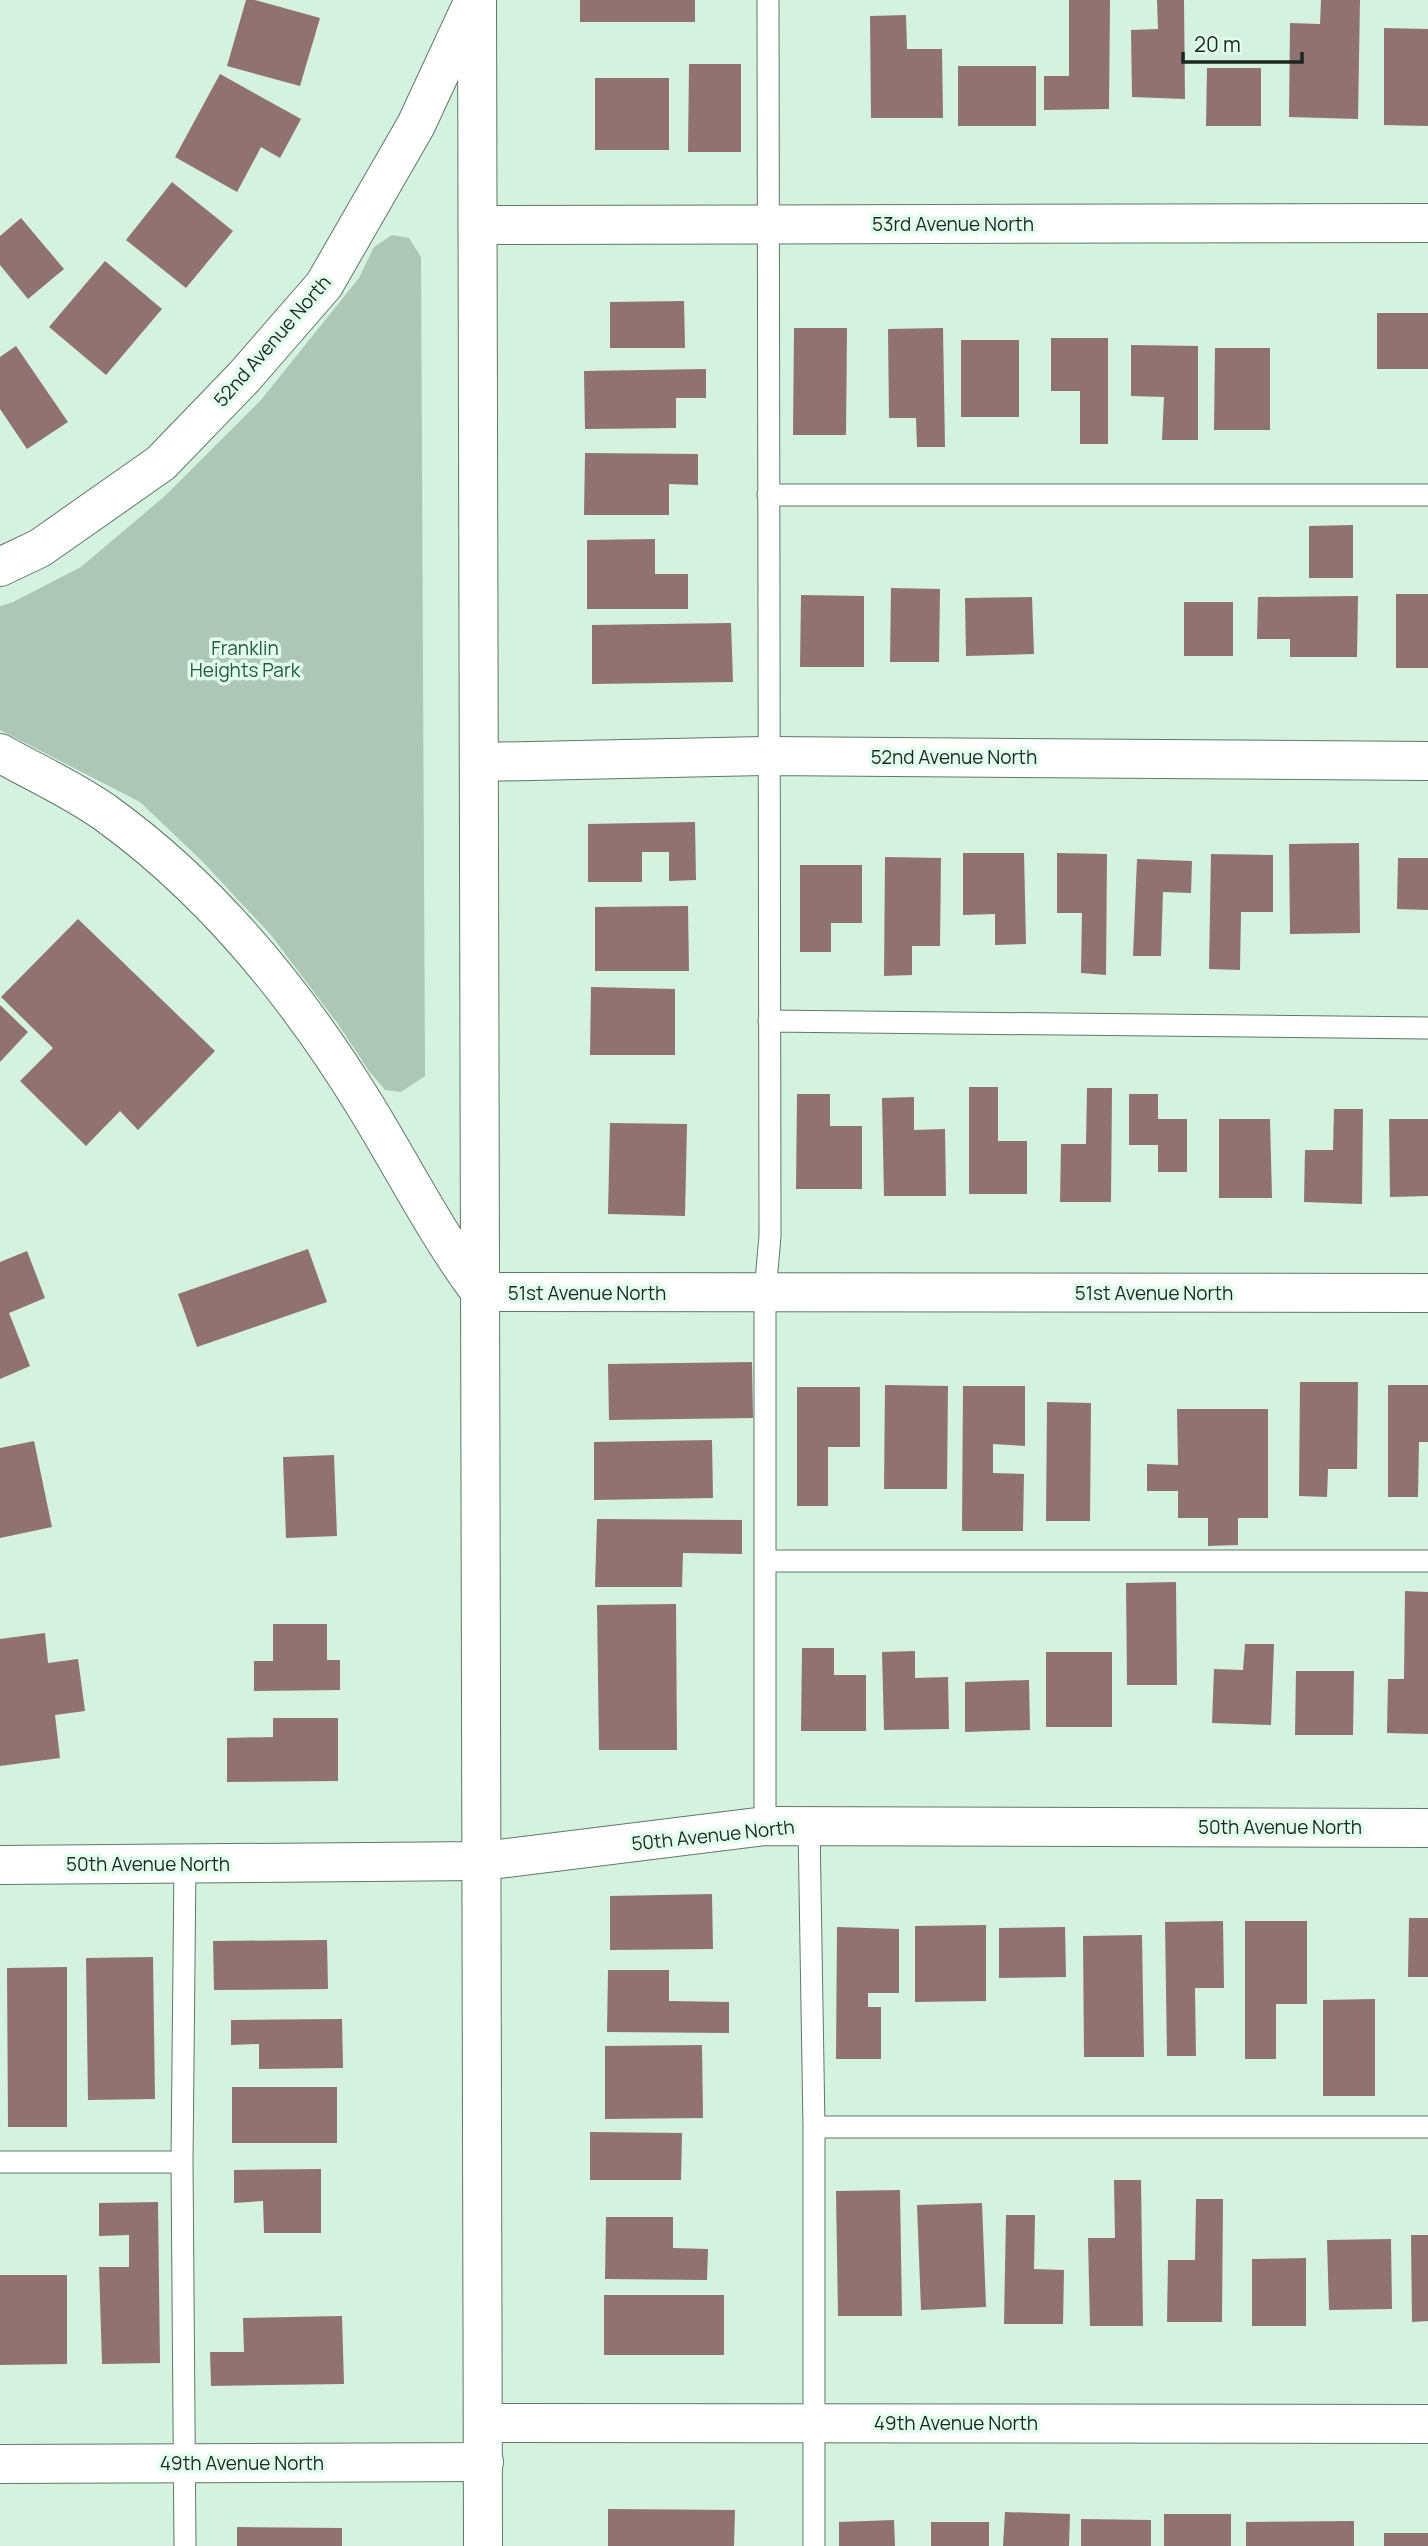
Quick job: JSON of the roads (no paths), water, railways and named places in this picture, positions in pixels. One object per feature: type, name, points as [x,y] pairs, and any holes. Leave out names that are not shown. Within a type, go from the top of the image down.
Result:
[{"type":"street","points":[[476,0],[485,2462],[483,2546]]},
{"type":"street","name":"52nd Avenue North","points":[[0,567],[40,548],[161,463],[244,377],[324,285],[416,125],[476,0]]},
{"type":"street","name":"53rd Avenue North","points":[[478,225],[1428,223]]},
{"type":"street","name":"51st Avenue North","points":[[0,753],[104,812],[169,861],[240,937],[296,1002],[366,1107],[453,1255],[480,1292],[1428,1293]]},
{"type":"street","name":"52nd Avenue North","points":[[479,762],[768,756],[1428,761]]},
{"type":"street","name":"50th Avenue North","points":[[0,1865],[482,1861],[765,1826],[1428,1828]]},
{"type":"street","name":"49th Avenue North","points":[[484,2423],[1428,2424]]},
{"type":"street","name":"49th Avenue North","points":[[0,2464],[485,2462]]},
{"type":"lane","points":[[765,1826],[765,1293],[770,1236],[768,0]]},
{"type":"lane","points":[[768,495],[1428,495]]},
{"type":"lane","points":[[769,1021],[1428,1028]]},
{"type":"lane","points":[[765,1561],[1428,1561]]},
{"type":"lane","points":[[809,1826],[814,2127],[814,2546]]},
{"type":"lane","points":[[185,1863],[182,2162],[185,2546]]},
{"type":"lane","points":[[814,2127],[1428,2127]]},
{"type":"lane","points":[[0,2162],[182,2162]]},
{"type":"park label","name":"Franklin Heights Park","points":[[245,659]]}]
